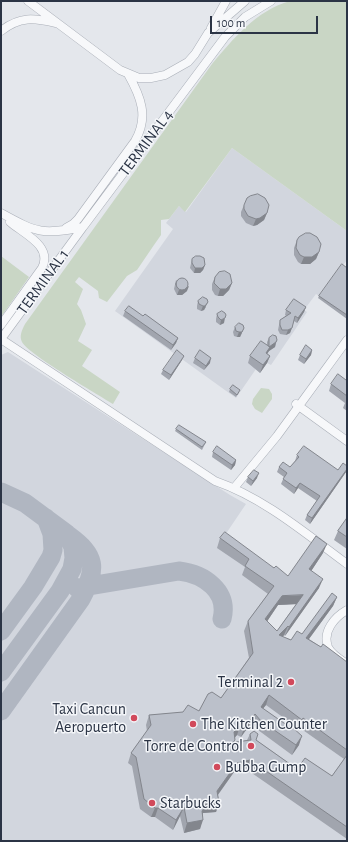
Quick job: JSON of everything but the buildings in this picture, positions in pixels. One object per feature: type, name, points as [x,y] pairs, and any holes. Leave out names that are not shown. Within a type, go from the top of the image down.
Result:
[{"type":"street","points":[[28,1],[120,70],[139,78],[152,78],[165,75],[188,62],[195,54],[226,1]]},
{"type":"street","points":[[208,33],[246,1]]},
{"type":"street","name":"TERMINAL 4","points":[[83,227],[225,37],[245,17],[271,1]]},
{"type":"street","points":[[1,31],[9,24],[26,19],[59,24]]},
{"type":"street","points":[[55,232],[67,228],[78,219],[140,132],[143,121],[141,103],[136,87],[128,74]]},
{"type":"street","points":[[1,213],[34,230],[55,232],[83,227]]},
{"type":"street","name":"TERMINAL 1","points":[[1,213],[42,247],[45,259],[42,268],[1,325]]},
{"type":"street","name":"TERMINAL 1","points":[[1,338],[83,227]]},
{"type":"street","points":[[1,338],[215,481],[234,488],[263,503],[347,564]]},
{"type":"street","points":[[234,488],[277,436],[297,404],[347,340]]},
{"type":"street","points":[[297,404],[347,441]]},
{"type":"street","points":[[347,610],[339,614],[333,621],[329,628],[327,637],[328,647],[331,652],[347,664]]},
{"type":"shaded area","points":[[232,148],[347,231],[347,260],[319,296],[316,294],[304,310],[307,312],[271,365],[267,363],[260,373],[256,369],[236,398],[115,311],[173,229],[166,223],[179,206],[186,212]]},
{"type":"shaded area","points":[[8,352],[246,504],[221,541],[285,585],[313,545],[323,553],[287,605],[278,605],[262,629],[347,673],[347,841],[1,841],[1,355]]},
{"type":"green space","points":[[290,1],[347,1],[347,231],[232,148],[185,212],[179,206],[169,219],[161,220],[161,235],[137,270],[127,276],[107,302],[99,298],[98,291],[79,277],[75,282],[83,289],[77,304],[86,324],[78,341],[92,350],[82,366],[120,392],[113,404],[49,364],[27,348],[21,340],[23,328],[212,64],[246,26],[267,11]]},
{"type":"green space","points":[[1,256],[29,277],[1,317]]},
{"type":"green space","points":[[261,388],[269,389],[272,394],[272,399],[262,413],[255,409],[252,404],[253,399]]},
{"type":"taxiway","points":[[1,492],[25,503],[67,534],[73,547],[74,558],[72,569],[60,591],[1,672]]},
{"type":"taxiway","points":[[1,631],[33,587],[51,557],[53,550],[52,534],[46,518]]},
{"type":"taxiway","points":[[1,711],[81,599],[90,579],[92,571],[89,556],[85,550],[68,535]]},
{"type":"taxiway","points":[[77,588],[179,571],[205,580],[218,592],[222,600],[222,619]]},
{"type":"place","name":"Terminal 2","points":[[291,682]]},
{"type":"place","name":"Taxi Cancun Aeropuerto","points":[[134,718]]},
{"type":"place","name":"The Kitchen Counter","points":[[193,724]]},
{"type":"place","name":"Torre de Control","points":[[251,746]]},
{"type":"place","name":"Bubba Gump","points":[[217,767]]},
{"type":"place","name":"Starbucks","points":[[152,803]]}]
